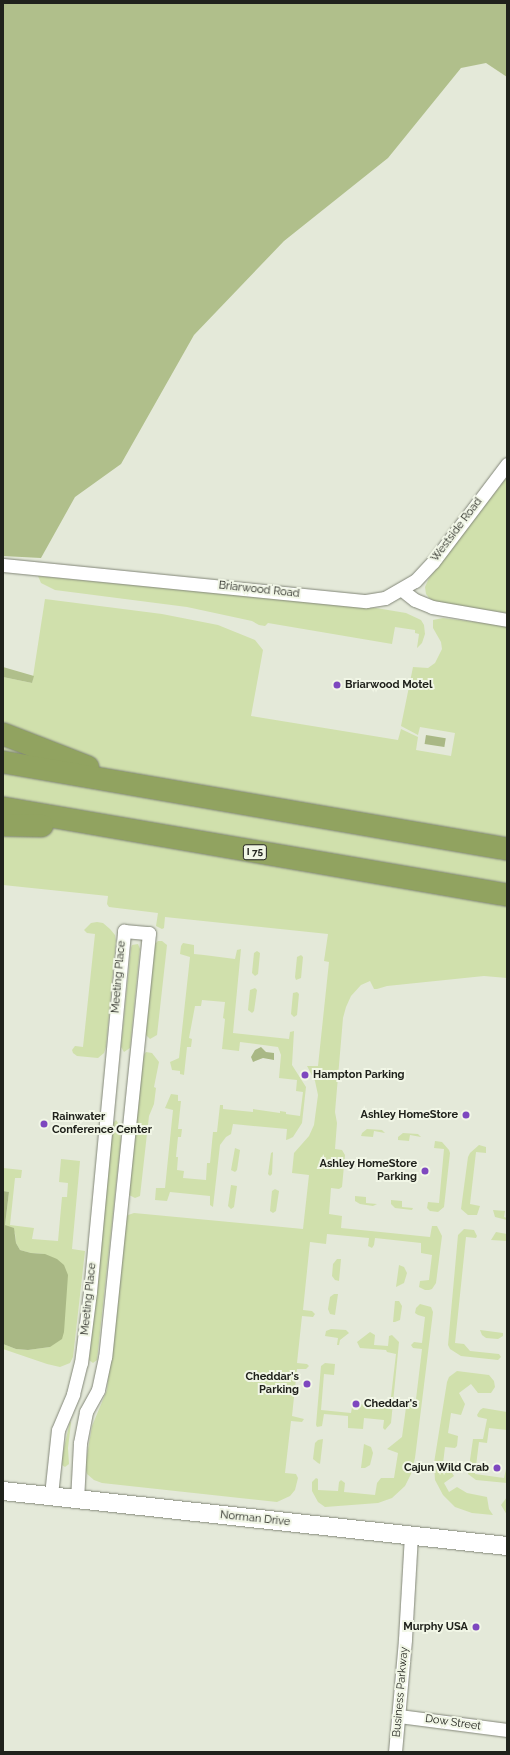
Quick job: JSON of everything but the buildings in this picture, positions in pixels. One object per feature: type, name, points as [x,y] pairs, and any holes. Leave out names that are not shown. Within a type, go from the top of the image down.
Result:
[{"type":"highway","points":[[3,734],[134,784]]},
{"type":"highway","points":[[3,762],[507,849]]},
{"type":"highway","name":"I 75","points":[[3,808],[507,895]]},
{"type":"highway","points":[[3,825],[149,834]]},
{"type":"street","name":"Westside Road","points":[[402,590],[414,581],[433,562],[507,464]]},
{"type":"street","name":"Briarwood Road","points":[[3,566],[366,601],[385,598],[402,590]]},
{"type":"street","points":[[402,590],[415,600],[432,607],[507,620]]},
{"type":"street","name":"Meeting Place","points":[[51,1496],[58,1430],[73,1394],[81,1363],[90,1292],[124,931],[149,933],[106,1357],[98,1390],[86,1412],[80,1443],[77,1500]]},
{"type":"street","name":"Norman Drive","points":[[3,1491],[507,1546]]},
{"type":"street","name":"Business Parkway","points":[[395,1752],[406,1639],[411,1535]]},
{"type":"street","name":"Dow Street","points":[[399,1716],[507,1730]]},
{"type":"shaded area","points":[[3,3],[507,3],[507,77],[486,63],[461,68],[388,158],[284,241],[194,335],[121,464],[75,497],[41,558],[3,556]]},
{"type":"shaded area","points":[[507,477],[507,613],[438,603],[430,599],[426,594],[425,587],[429,578]]},
{"type":"shaded area","points":[[38,576],[376,608],[406,613],[421,620],[424,625],[425,634],[422,643],[417,648],[419,634],[415,633],[415,630],[395,627],[392,644],[268,623],[265,626],[259,625],[252,621],[187,607],[55,590],[41,583]]},
{"type":"shaded area","points":[[45,599],[162,614],[218,625],[255,640],[263,650],[251,716],[398,740],[401,729],[418,737],[416,750],[451,756],[455,733],[420,727],[418,735],[401,726],[413,667],[428,668],[435,663],[442,649],[441,642],[433,628],[433,620],[443,618],[507,626],[507,978],[484,976],[387,986],[377,989],[374,989],[370,981],[361,985],[351,996],[343,1018],[335,1112],[337,1123],[335,1149],[342,1150],[345,1155],[342,1187],[339,1189],[331,1188],[329,1214],[342,1216],[341,1228],[430,1237],[432,1226],[437,1226],[442,1236],[436,1283],[432,1289],[429,1290],[419,1287],[420,1281],[429,1280],[432,1255],[421,1253],[421,1243],[375,1238],[372,1248],[368,1246],[369,1238],[327,1234],[326,1244],[310,1242],[303,1310],[312,1311],[315,1314],[313,1317],[302,1316],[297,1363],[307,1364],[309,1366],[306,1369],[297,1369],[292,1416],[304,1419],[302,1422],[291,1421],[285,1473],[296,1474],[298,1478],[295,1490],[290,1496],[277,1502],[102,1483],[94,1480],[87,1474],[85,1467],[92,1426],[107,1390],[126,1217],[134,1213],[303,1229],[309,1175],[292,1173],[294,1153],[309,1136],[314,1125],[318,1095],[315,1081],[307,1066],[318,1066],[329,962],[324,961],[328,934],[165,917],[164,928],[162,929],[156,926],[158,913],[109,907],[107,904],[108,896],[3,885],[3,677],[32,683]]},
{"type":"shaded area","points":[[3,667],[34,676],[32,683],[3,677]]},
{"type":"shaded area","points":[[426,735],[446,738],[444,747],[425,744]]},
{"type":"shaded area","points":[[91,923],[103,923],[110,929],[115,935],[116,941],[106,1047],[104,1053],[98,1058],[77,1056],[72,1050],[75,1046],[83,1047],[95,934],[87,933],[84,930]]},
{"type":"shaded area","points":[[158,941],[162,941],[167,945],[157,1035],[150,1039],[145,1034],[154,945]]},
{"type":"shaded area","points":[[183,943],[194,945],[194,954],[235,959],[237,950],[241,949],[233,1033],[289,1039],[290,1032],[294,1031],[292,1065],[306,1087],[302,1123],[293,1137],[286,1140],[287,1129],[233,1124],[231,1134],[226,1137],[220,1145],[213,1207],[210,1205],[210,1196],[170,1192],[167,1201],[155,1200],[156,1188],[165,1188],[173,1110],[165,1108],[171,1094],[178,1095],[178,1101],[181,1101],[178,1129],[182,1129],[181,1137],[178,1137],[176,1157],[178,1157],[177,1170],[184,1171],[183,1178],[206,1180],[207,1163],[210,1163],[213,1132],[217,1132],[220,1105],[223,1105],[223,1109],[253,1112],[253,1109],[280,1113],[280,1111],[286,1112],[286,1114],[300,1116],[303,1092],[296,1091],[297,1080],[279,1078],[281,1055],[278,1047],[240,1042],[239,1051],[222,1049],[225,1002],[202,1000],[201,1006],[195,1006],[189,1038],[192,1039],[191,1047],[187,1047],[184,1075],[180,1074],[180,1071],[172,1070],[170,1062],[179,1058],[190,957],[180,954]]},
{"type":"shaded area","points":[[138,944],[140,949],[130,1048],[124,1052],[121,1047],[131,948],[132,945]]},
{"type":"shaded area","points":[[257,951],[260,953],[258,974],[255,976],[252,973],[254,953]]},
{"type":"shaded area","points":[[301,955],[303,957],[301,978],[296,980],[297,957]]},
{"type":"shaded area","points":[[255,988],[257,990],[254,1011],[252,1013],[248,1010],[250,990]]},
{"type":"shaded area","points":[[297,992],[299,994],[297,1015],[294,1017],[291,1014],[293,993]]},
{"type":"shaded area","points":[[261,1047],[266,1052],[274,1053],[274,1060],[263,1058],[253,1062],[251,1057],[255,1050]]},
{"type":"shaded area","points":[[146,1052],[152,1053],[159,1062],[154,1087],[156,1088],[154,1104],[149,1116],[140,1196],[135,1198],[129,1195],[143,1056]]},
{"type":"shaded area","points":[[116,1120],[118,1123],[121,1140],[97,1360],[93,1363],[89,1360],[113,1123]]},
{"type":"shaded area","points":[[367,1129],[382,1130],[385,1133],[374,1131],[373,1137],[361,1136]]},
{"type":"shaded area","points":[[403,1133],[418,1134],[421,1137],[410,1135],[409,1141],[398,1140],[398,1137]]},
{"type":"shaded area","points":[[435,1141],[442,1142],[450,1153],[444,1207],[438,1212],[430,1211],[427,1208],[428,1202],[439,1203],[444,1149],[434,1148]]},
{"type":"shaded area","points":[[479,1145],[486,1147],[486,1153],[476,1152],[470,1204],[480,1206],[477,1215],[468,1215],[461,1209],[468,1157],[470,1153]]},
{"type":"shaded area","points":[[235,1148],[240,1150],[237,1170],[235,1172],[231,1170]]},
{"type":"shaded area","points":[[273,1152],[272,1174],[270,1176],[268,1174],[271,1153]]},
{"type":"shaded area","points":[[61,1159],[80,1161],[72,1249],[85,1251],[73,1357],[70,1363],[60,1367],[3,1349],[3,1344],[16,1349],[28,1350],[50,1347],[45,1254],[31,1253],[20,1250],[16,1243],[15,1233],[5,1225],[9,1192],[3,1191],[3,1168],[22,1170],[21,1178],[15,1178],[10,1225],[34,1228],[32,1239],[58,1241],[62,1197],[67,1197],[68,1183],[59,1182]]},
{"type":"shaded area","points":[[231,1185],[237,1186],[234,1207],[231,1209],[228,1206]]},
{"type":"shaded area","points":[[275,1189],[279,1191],[276,1211],[273,1213],[270,1211],[272,1191]]},
{"type":"shaded area","points":[[3,1191],[9,1192],[5,1225],[14,1228],[16,1243],[20,1250],[31,1253],[45,1254],[57,1259],[64,1265],[68,1275],[64,1332],[62,1339],[50,1347],[28,1350],[16,1349],[3,1344]]},
{"type":"shaded area","points":[[355,1196],[366,1197],[366,1203],[377,1204],[373,1206],[360,1204],[355,1201]]},
{"type":"shaded area","points":[[391,1200],[402,1201],[402,1207],[413,1208],[412,1210],[395,1208],[391,1204]]},
{"type":"shaded area","points":[[493,1210],[505,1211],[504,1217],[507,1218],[507,1220],[495,1217]]},
{"type":"shaded area","points":[[464,1229],[474,1230],[477,1236],[476,1238],[466,1237],[455,1343],[464,1344],[470,1351],[499,1354],[501,1357],[498,1360],[461,1356],[450,1349],[448,1345],[458,1235]]},
{"type":"shaded area","points":[[496,1232],[507,1234],[507,1241],[491,1240]]},
{"type":"shaded area","points":[[337,1259],[341,1259],[339,1281],[335,1280],[332,1276],[333,1264]]},
{"type":"shaded area","points":[[399,1265],[404,1267],[407,1273],[404,1283],[396,1287]]},
{"type":"shaded area","points":[[334,1294],[338,1294],[335,1315],[330,1314],[328,1309],[330,1297]]},
{"type":"shaded area","points":[[395,1301],[399,1301],[402,1306],[400,1320],[393,1322]]},
{"type":"shaded area","points":[[420,1304],[431,1307],[433,1312],[415,1458],[411,1474],[405,1486],[392,1498],[378,1503],[325,1507],[318,1502],[312,1491],[312,1482],[316,1478],[318,1479],[318,1490],[338,1491],[339,1482],[341,1480],[345,1483],[344,1492],[375,1495],[377,1483],[381,1478],[394,1478],[398,1453],[387,1449],[402,1437],[407,1400],[416,1399],[422,1349],[413,1348],[411,1345],[414,1342],[422,1343],[425,1317],[415,1313],[416,1308]]},
{"type":"shaded area","points":[[331,1329],[346,1330],[349,1333],[340,1340],[339,1345],[337,1345],[338,1338],[325,1336],[326,1331]]},
{"type":"shaded area","points":[[480,1330],[503,1333],[503,1336],[498,1339],[486,1338],[482,1335]]},
{"type":"shaded area","points":[[370,1332],[375,1335],[374,1345],[388,1346],[389,1336],[392,1335],[399,1342],[391,1423],[385,1430],[383,1428],[384,1420],[364,1418],[363,1429],[348,1428],[348,1416],[324,1414],[322,1426],[317,1427],[321,1366],[325,1363],[335,1364],[334,1375],[324,1374],[321,1410],[351,1413],[352,1407],[354,1410],[358,1410],[360,1404],[381,1406],[382,1404],[390,1405],[396,1354],[387,1352],[386,1350],[360,1348],[357,1342]]},
{"type":"shaded area","points":[[457,1371],[489,1375],[494,1381],[495,1387],[491,1393],[478,1393],[471,1384],[459,1393],[465,1404],[461,1415],[451,1413],[448,1433],[458,1436],[457,1446],[455,1448],[445,1447],[442,1472],[452,1473],[454,1476],[444,1483],[449,1492],[457,1487],[467,1493],[487,1497],[489,1509],[493,1515],[472,1513],[455,1507],[443,1495],[435,1480],[434,1463],[447,1382],[449,1377]]},
{"type":"shaded area","points":[[483,1408],[507,1412],[507,1430],[489,1428],[487,1443],[479,1442],[475,1474],[504,1478],[507,1469],[507,1483],[476,1480],[468,1474],[473,1439],[483,1439],[487,1419],[478,1417],[477,1415]]},
{"type":"shaded area","points":[[70,1421],[68,1448],[69,1464],[65,1467],[62,1465],[62,1457]]},
{"type":"shaded area","points":[[323,1439],[320,1464],[313,1459],[315,1443],[318,1440]]},
{"type":"shaded area","points":[[364,1444],[371,1447],[373,1453],[370,1465],[365,1468],[361,1468]]},
{"type":"shaded area","points":[[507,1497],[507,1515],[501,1505]]},
{"type":"place","name":"Briarwood Motel","points":[[337,685]]},
{"type":"place","name":"Hampton Parking","points":[[305,1075]]},
{"type":"place","name":"Ashley HomeStore","points":[[466,1115]]},
{"type":"place","name":"Rainwater Conference Center","points":[[44,1124]]},
{"type":"place","name":"Ashley HomeStore Parking","points":[[425,1171]]},
{"type":"place","name":"Cheddar's Parking","points":[[307,1384]]},
{"type":"place","name":"Cheddar's","points":[[356,1404]]},
{"type":"place","name":"Cajun Wild Crab","points":[[497,1468]]},
{"type":"place","name":"Murphy USA","points":[[476,1627]]}]
